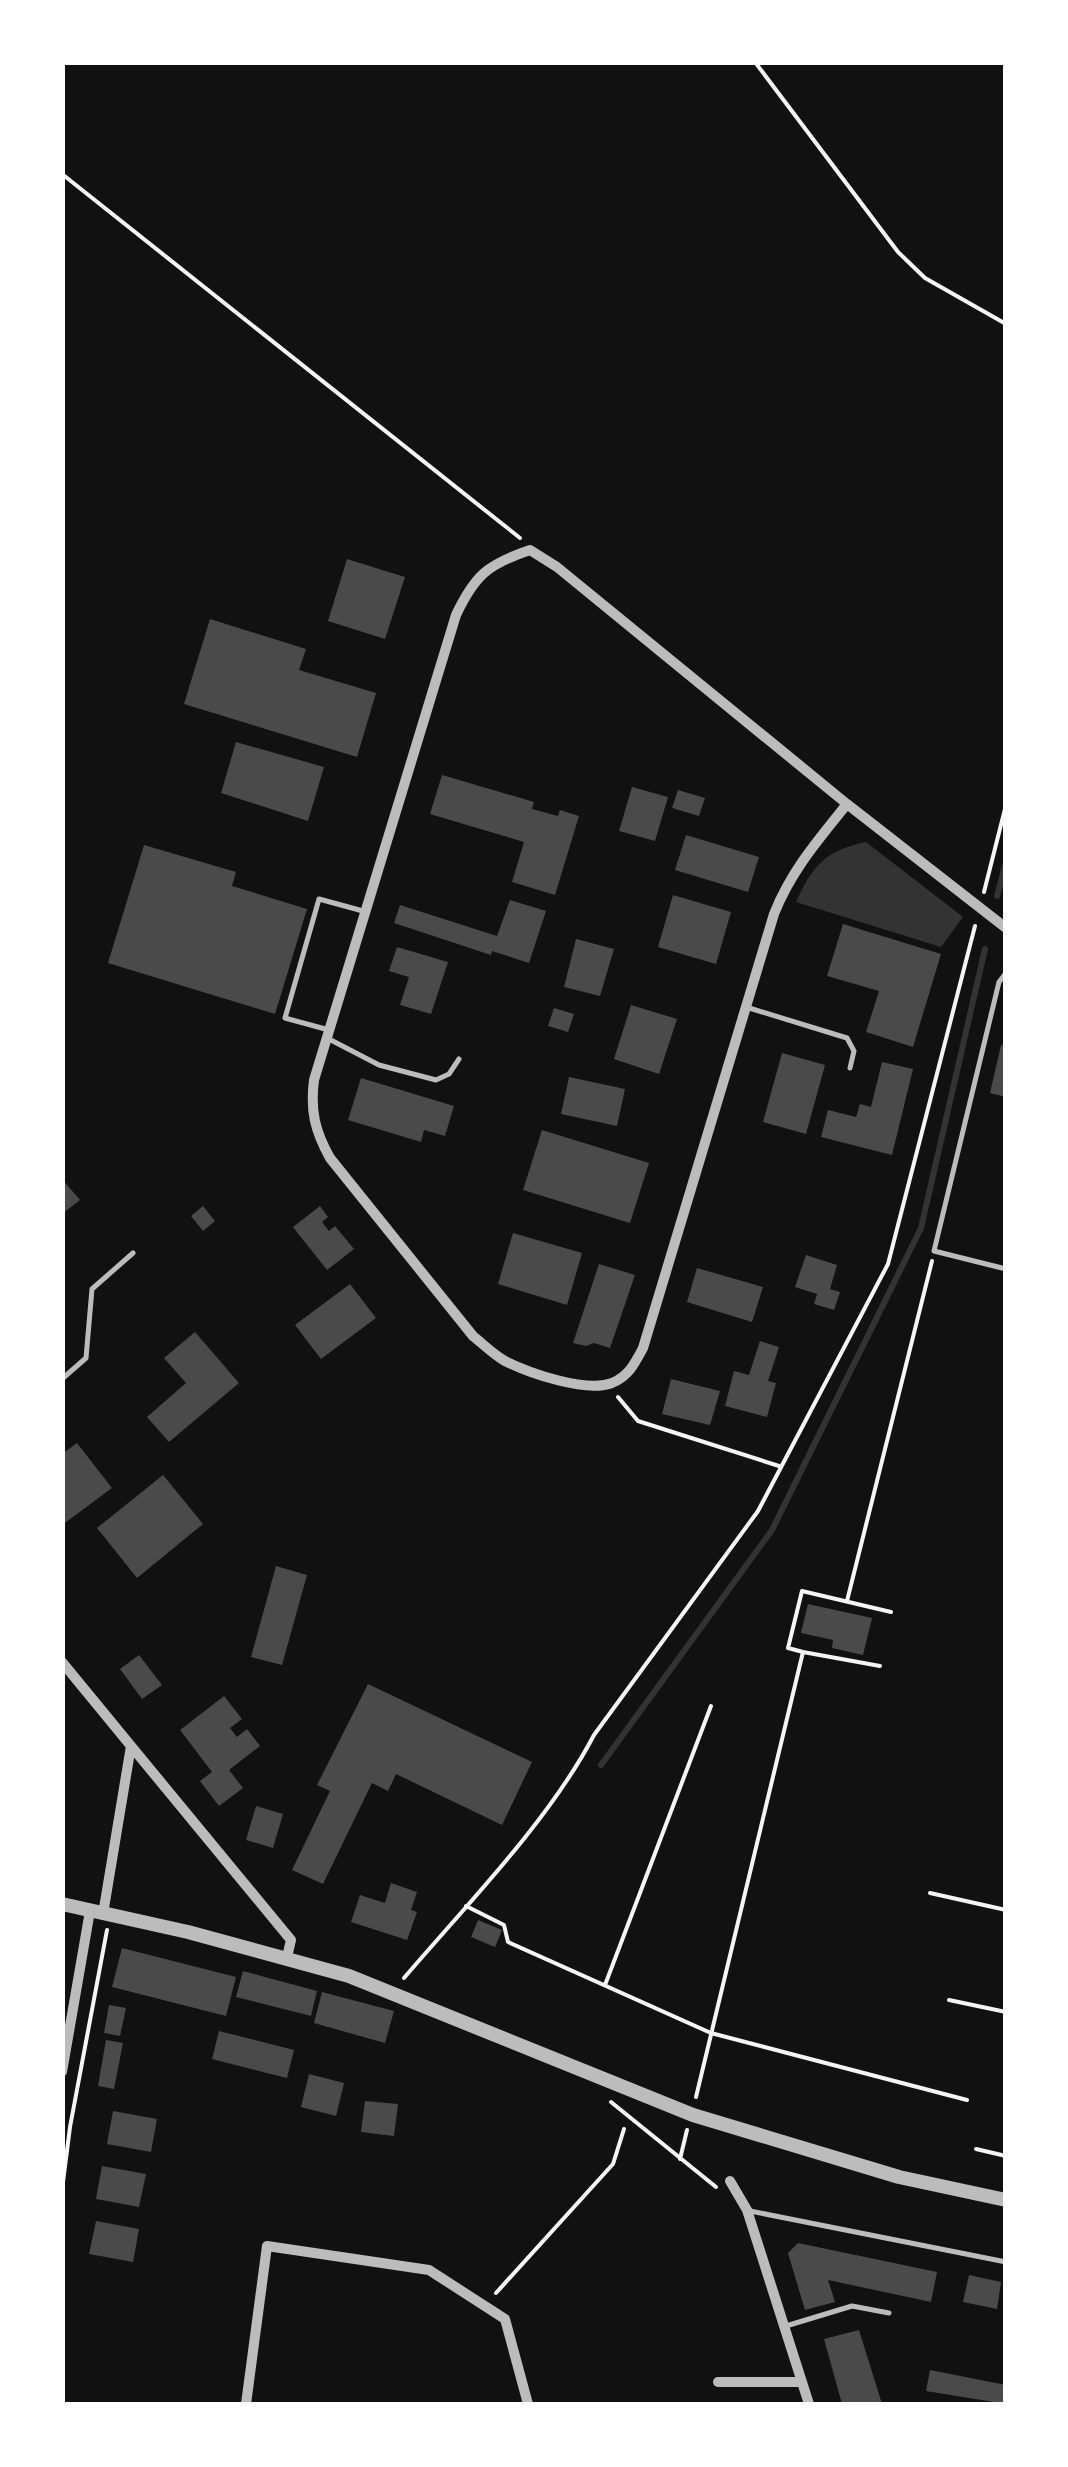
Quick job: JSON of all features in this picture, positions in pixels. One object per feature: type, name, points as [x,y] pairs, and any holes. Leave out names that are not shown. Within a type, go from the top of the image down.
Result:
[{"type":"street","points":[[847,804],[786,884],[643,1348],[630,1371],[611,1384],[586,1385],[541,1375],[503,1360],[473,1336],[330,1158],[316,1133],[311,1107],[314,1080],[456,615],[470,586],[494,562],[530,550],[558,566],[847,804],[1006,928]]},
{"type":"street","points":[[62,1662],[291,1940],[287,1957]]},
{"type":"street","points":[[62,2072],[130,1746]]},
{"type":"street","points":[[62,1904],[287,1957],[394,1993],[693,2115],[899,2177],[1006,2200]]},
{"type":"street","points":[[730,2181],[747,2210],[809,2404]]},
{"type":"street","points":[[246,2404],[266,2246],[430,2270],[505,2319],[528,2404]]},
{"type":"street","points":[[718,2382],[802,2382]]},
{"type":"lane","points":[[366,912],[319,899],[285,1018],[328,1034],[379,1065],[436,1080],[449,1074],[459,1059]]},
{"type":"lane","points":[[1006,973],[1000,982],[934,1251],[1006,1269]]},
{"type":"lane","points":[[746,1007],[847,1038],[854,1051],[850,1068]]},
{"type":"lane","points":[[62,1379],[86,1358],[92,1290],[133,1253]]},
{"type":"lane","points":[[747,2210],[1006,2262]]},
{"type":"lane","points":[[786,2326],[852,2306],[888,2313]]},
{"type":"path","points":[[755,62],[898,252],[925,278],[1006,324]]},
{"type":"path","points":[[62,174],[513,530],[530,550]]},
{"type":"path","points":[[394,1993],[579,1765],[594,1735],[758,1511],[888,1264],[1006,804]]},
{"type":"path","points":[[847,1601],[934,1251]]},
{"type":"path","points":[[611,1384],[624,1408],[638,1421],[781,1467]]},
{"type":"path","points":[[880,1666],[788,1648],[802,1591],[890,1612]]},
{"type":"path","points":[[695,2100],[804,1652]]},
{"type":"path","points":[[605,1985],[711,1706]]},
{"type":"path","points":[[930,1893],[1006,1910]]},
{"type":"path","points":[[466,1906],[504,1925],[508,1942],[712,2034],[967,2100]]},
{"type":"path","points":[[62,2190],[70,2126],[107,1930]]},
{"type":"path","points":[[949,2000],[1006,2012]]},
{"type":"path","points":[[599,2093],[720,2190]]},
{"type":"path","points":[[485,2306],[613,2164],[624,2129]]},
{"type":"path","points":[[976,2149],[1006,2156]]},
{"type":"shaded area","points":[[866,842],[963,917],[941,947],[796,902],[815,869],[830,855]]},
{"type":"building","points":[[347,559],[405,577],[385,639],[328,621]]},
{"type":"building","points":[[210,619],[306,649],[299,670],[376,693],[357,757],[184,704]]},
{"type":"building","points":[[236,742],[324,767],[308,821],[221,793]]},
{"type":"building","points":[[442,775],[534,802],[532,809],[558,816],[560,810],[579,816],[555,895],[512,882],[524,842],[430,814]]},
{"type":"building","points":[[632,787],[668,797],[655,841],[619,831]]},
{"type":"building","points":[[678,790],[705,798],[699,816],[672,808]]},
{"type":"building","points":[[686,835],[759,857],[748,892],[675,870]]},
{"type":"building","points":[[144,845],[236,872],[232,886],[307,909],[275,1014],[108,963]]},
{"type":"building","points":[[673,895],[731,912],[716,964],[658,947]]},
{"type":"building","points":[[510,900],[546,911],[529,963],[492,951],[491,955],[394,923],[400,905],[497,936]]},
{"type":"building","points":[[843,924],[941,954],[913,1047],[866,1032],[879,991],[827,976]]},
{"type":"building","points":[[576,939],[614,949],[600,996],[564,987]]},
{"type":"building","points":[[397,947],[448,962],[431,1014],[400,1005],[409,977],[389,971]]},
{"type":"building","points":[[631,1005],[677,1019],[659,1074],[614,1059]]},
{"type":"building","points":[[554,1008],[574,1014],[568,1032],[548,1026]]},
{"type":"building","points":[[1001,1045],[1006,1046],[1006,1097],[990,1093]]},
{"type":"building","points":[[782,1053],[825,1065],[806,1134],[763,1122]]},
{"type":"building","points":[[882,1062],[913,1069],[892,1155],[821,1137],[828,1110],[856,1117],[860,1104],[871,1107]]},
{"type":"building","points":[[569,1077],[625,1089],[617,1126],[561,1114]]},
{"type":"building","points":[[361,1078],[454,1106],[445,1136],[424,1130],[421,1142],[348,1120]]},
{"type":"building","points":[[542,1130],[649,1163],[630,1223],[523,1190]]},
{"type":"building","points":[[62,1179],[80,1200],[62,1214]]},
{"type":"building","points":[[203,1206],[215,1221],[203,1231],[191,1216]]},
{"type":"building","points":[[320,1206],[328,1217],[322,1222],[329,1231],[335,1226],[354,1249],[327,1270],[293,1227]]},
{"type":"building","points":[[513,1233],[582,1253],[567,1305],[498,1284]]},
{"type":"building","points":[[806,1255],[837,1265],[830,1289],[840,1292],[834,1310],[814,1304],[817,1294],[795,1287]]},
{"type":"building","points":[[599,1264],[635,1275],[610,1348],[573,1343]]},
{"type":"building","points":[[697,1268],[763,1287],[752,1322],[687,1302]]},
{"type":"building","points":[[350,1284],[376,1318],[321,1359],[295,1325]]},
{"type":"building","points":[[195,1332],[239,1383],[169,1442],[147,1417],[186,1383],[164,1358]]},
{"type":"building","points":[[760,1341],[779,1347],[768,1381],[776,1383],[767,1417],[725,1406],[734,1371],[749,1375]]},
{"type":"building","points":[[671,1379],[720,1391],[710,1425],[662,1414]]},
{"type":"building","points":[[77,1443],[112,1488],[62,1525],[62,1454]]},
{"type":"building","points":[[163,1475],[203,1524],[137,1578],[97,1528]]},
{"type":"building","points":[[276,1566],[307,1575],[282,1665],[251,1657]]},
{"type":"building","points":[[808,1604],[872,1618],[863,1655],[832,1648],[833,1640],[801,1633]]},
{"type":"building","points":[[139,1655],[162,1685],[142,1699],[120,1669]]},
{"type":"building","points":[[368,1684],[532,1762],[502,1825],[396,1774],[388,1791],[372,1783],[323,1884],[292,1870],[330,1791],[317,1785]]},
{"type":"building","points":[[224,1696],[242,1719],[230,1728],[237,1737],[247,1729],[260,1746],[229,1770],[243,1788],[219,1806],[200,1781],[212,1772],[180,1730]]},
{"type":"building","points":[[256,1806],[283,1814],[273,1848],[246,1840]]},
{"type":"building","points":[[391,1883],[417,1892],[411,1910],[417,1912],[407,1940],[351,1922],[360,1895],[385,1903]]},
{"type":"building","points":[[478,1920],[502,1930],[495,1947],[471,1937]]},
{"type":"building","points":[[122,1948],[236,1977],[226,2016],[112,1987]]},
{"type":"building","points":[[243,1971],[317,1991],[311,2016],[236,1997]]},
{"type":"building","points":[[322,1992],[394,2011],[385,2043],[314,2023]]},
{"type":"building","points":[[109,2005],[126,2008],[120,2036],[104,2033]]},
{"type":"building","points":[[219,2031],[294,2050],[287,2078],[212,2059]]},
{"type":"building","points":[[106,2040],[123,2043],[114,2089],[98,2086]]},
{"type":"building","points":[[309,2074],[344,2083],[336,2116],[301,2107]]},
{"type":"building","points":[[365,2101],[398,2104],[394,2136],[361,2132]]},
{"type":"building","points":[[113,2111],[157,2119],[151,2152],[107,2144]]},
{"type":"building","points":[[102,2166],[146,2174],[139,2207],[96,2199]]},
{"type":"building","points":[[96,2221],[139,2229],[133,2262],[89,2254]]},
{"type":"building","points":[[798,2243],[937,2272],[931,2302],[828,2280],[835,2302],[805,2310],[788,2253]]},
{"type":"building","points":[[969,2275],[1001,2282],[997,2309],[963,2302]]},
{"type":"building","points":[[859,2330],[882,2404],[842,2404],[824,2339]]},
{"type":"building","points":[[930,2370],[1006,2385],[1006,2404],[926,2391]]},
{"type":"waterway","points":[[997,896],[1006,862]]},
{"type":"waterway","points":[[601,1765],[772,1530],[921,1228],[985,949]]}]
